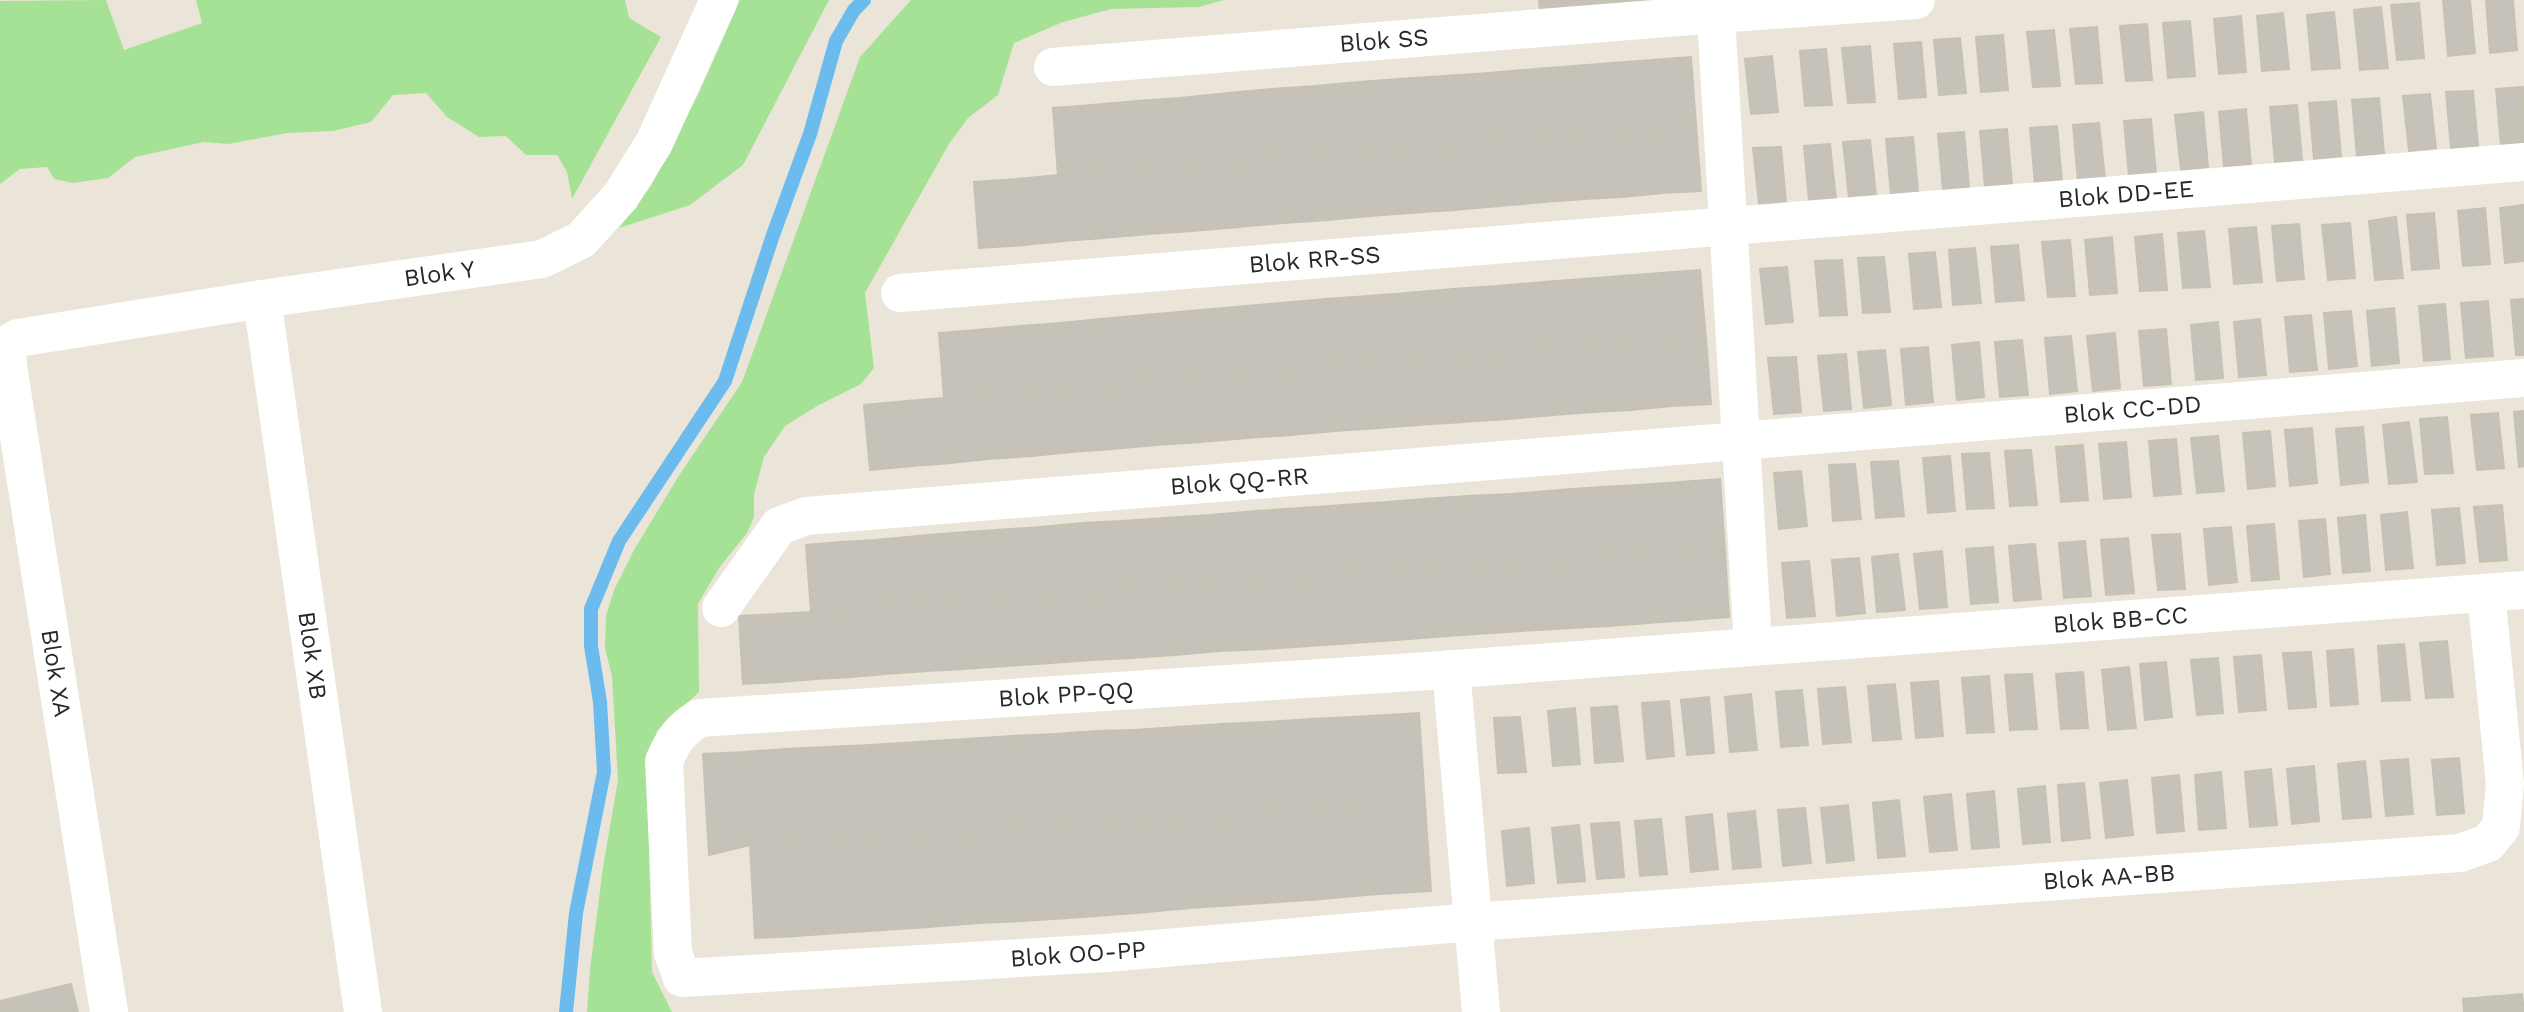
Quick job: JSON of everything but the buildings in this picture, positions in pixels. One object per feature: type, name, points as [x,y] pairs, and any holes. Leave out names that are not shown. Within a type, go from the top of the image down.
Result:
[{"type":"street","name":"Blok Y","points":[[18,338],[262,299],[542,259],[581,240],[621,196],[654,143],[719,0]]},
{"type":"street","name":"Blok SS","points":[[1053,67],[1716,7],[1916,0]]},
{"type":"street","points":[[1716,7],[1753,646]]},
{"type":"street","name":"Blok DD-EE","points":[[1728,225],[2524,162]]},
{"type":"street","name":"Blok RR-SS","points":[[900,293],[1728,225]]},
{"type":"street","name":"Blok XB","points":[[262,299],[363,1012]]},
{"type":"street","name":"Blok XA","points":[[18,338],[11,342],[9,347],[8,366],[108,1012]]},
{"type":"street","name":"Blok CC-DD","points":[[1740,440],[2524,378]]},
{"type":"street","name":"Blok QQ-RR","points":[[721,608],[779,526],[806,516],[1740,440]]},
{"type":"street","name":"Blok BB-CC","points":[[1451,669],[2524,590]]},
{"type":"street","name":"Blok AA-BB","points":[[1473,922],[2460,853],[2488,843],[2501,827],[2504,770],[2486,593]]},
{"type":"street","points":[[1451,669],[1481,1012]]},
{"type":"street","name":"Blok PP-QQ","points":[[682,978],[673,953],[664,761],[682,729],[699,718],[1451,669]]},
{"type":"street","name":"Blok OO-PP","points":[[682,978],[1106,953],[1473,922]]},
{"type":"green space","points":[[106,0],[124,50],[202,23],[196,0],[625,0],[629,18],[661,37],[572,199],[567,172],[557,155],[526,155],[506,136],[479,137],[447,117],[426,93],[393,95],[371,122],[333,131],[287,133],[228,144],[204,142],[135,157],[108,178],[73,183],[54,179],[47,167],[20,169],[0,184],[0,1]]},
{"type":"green space","points":[[740,0],[829,0],[743,165],[690,205],[619,228],[651,186],[699,93]]},
{"type":"green space","points":[[911,0],[1224,0],[1199,7],[1111,9],[1063,22],[1014,43],[998,95],[968,118],[949,144],[865,293],[874,368],[861,384],[785,426],[764,457],[754,494],[754,517],[747,533],[719,568],[698,604],[699,692],[657,731],[647,769],[652,972],[672,1012],[587,1012],[603,867],[618,780],[612,677],[605,648],[606,616],[614,590],[634,550],[678,477],[742,382],[860,57]]},
{"type":"waterway","points":[[566,1012],[576,913],[604,772],[600,702],[591,646],[591,609],[619,541],[725,381],[773,235],[810,134],[836,41],[854,10],[864,0]]}]
